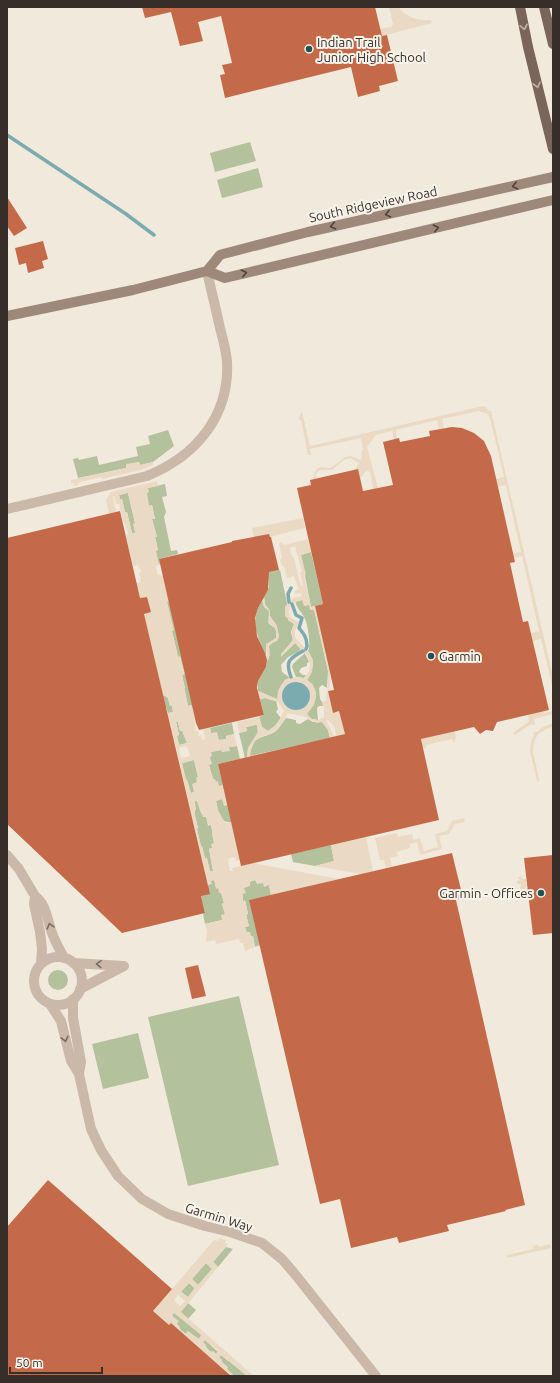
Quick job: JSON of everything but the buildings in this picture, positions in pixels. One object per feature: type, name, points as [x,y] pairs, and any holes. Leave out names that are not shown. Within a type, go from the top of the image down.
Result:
[{"type":"main road","points":[[520,7],[528,47],[553,148]]},
{"type":"main road","points":[[544,7],[553,44]]},
{"type":"main road","name":"South Ridgeview Road","points":[[207,271],[220,255],[231,252],[308,232],[553,177]]},
{"type":"main road","points":[[7,316],[133,290],[207,271],[225,278],[553,200]]},
{"type":"street","points":[[7,509],[147,476],[178,461],[201,439],[212,423],[222,403],[227,376],[227,360],[224,344],[207,271]]},
{"type":"street","name":"Garmin Way","points":[[7,855],[19,869],[35,896],[41,900],[53,938],[69,961],[77,967],[81,976],[80,989],[74,999],[73,1018],[82,1062],[79,1074]]},
{"type":"street","name":"Garmin Way","points":[[35,896],[34,904],[42,949],[41,964],[34,977],[35,987],[39,995],[50,1004],[61,1021],[71,1061],[79,1074],[91,1129],[101,1150],[118,1176],[142,1199],[168,1214],[230,1232],[262,1244],[282,1260],[294,1273],[376,1376]]},
{"type":"street","points":[[41,964],[50,959],[124,966],[80,989]]},
{"type":"street","points":[[50,1004],[63,1004],[74,999]]},
{"type":"green space","points":[[250,142],[256,161],[215,172],[210,153]]},
{"type":"green space","points":[[258,168],[263,187],[222,198],[217,180]]},
{"type":"green space","points":[[168,430],[174,446],[153,462],[140,465],[139,462],[126,465],[126,468],[78,478],[73,459],[78,458],[79,460],[97,456],[99,465],[138,456],[136,447],[150,444],[148,436]]},
{"type":"green space","points":[[165,484],[167,496],[162,497],[166,512],[164,517],[171,551],[177,550],[178,554],[159,559],[159,565],[155,551],[158,550],[155,537],[157,537],[152,519],[155,519],[152,505],[149,506],[146,493],[148,488]]},
{"type":"green space","points":[[128,493],[135,523],[135,533],[132,533],[127,512],[125,512],[122,499],[120,499],[119,495]]},
{"type":"green space","points":[[311,552],[323,604],[311,607],[301,555]]},
{"type":"green space","points":[[280,570],[287,603],[288,620],[294,624],[291,632],[293,640],[281,656],[295,643],[301,649],[288,657],[281,665],[282,672],[290,678],[285,680],[277,699],[258,691],[258,681],[269,658],[269,646],[279,636],[276,624],[272,620],[265,604],[264,597],[269,587],[268,572]]},
{"type":"green space","points":[[262,600],[264,607],[269,611],[270,625],[276,630],[276,638],[266,647],[266,656],[257,635],[255,622],[258,608]]},
{"type":"green space","points":[[302,600],[314,609],[328,671],[327,688],[322,685],[319,688],[320,699],[323,706],[319,706],[317,708],[318,720],[311,719],[307,714],[316,693],[312,684],[307,680],[311,673],[313,662],[308,651],[309,640],[307,626],[295,601]]},
{"type":"green space","points":[[169,601],[194,708],[192,709],[191,705],[188,706],[184,688],[182,675],[184,674],[180,657],[178,657],[172,631],[167,602]]},
{"type":"green space","points":[[305,653],[309,662],[307,663],[307,666],[301,668],[299,672],[303,675],[307,675],[304,678],[296,677],[292,667],[293,664]]},
{"type":"green space","points":[[164,695],[168,698],[173,712],[168,713],[166,707],[158,709],[160,698]]},
{"type":"green space","points":[[265,698],[276,701],[278,709],[276,712],[281,718],[274,727],[268,731],[262,727],[259,717],[264,715],[260,699]]},
{"type":"green space","points":[[286,718],[296,720],[296,723],[300,724],[308,719],[313,722],[322,722],[328,730],[330,738],[250,756],[252,744],[258,739],[276,731]]},
{"type":"green space","points":[[176,722],[178,722],[180,731],[182,730],[187,743],[179,745],[177,736],[179,735]]},
{"type":"green space","points":[[232,723],[234,734],[226,736],[227,739],[219,740],[211,733],[210,728]]},
{"type":"green space","points":[[257,724],[258,732],[248,748],[247,757],[245,758],[239,733],[247,731],[246,727]]},
{"type":"green space","points":[[237,746],[240,759],[218,764],[223,785],[218,787],[213,779],[209,765],[211,752],[229,750],[229,747]]},
{"type":"green space","points":[[194,760],[198,777],[194,792],[191,793],[182,763]]},
{"type":"green space","points":[[222,799],[228,805],[232,822],[224,821],[220,816],[216,801]]},
{"type":"green space","points":[[197,800],[201,813],[206,817],[211,825],[214,843],[212,848],[209,849],[213,871],[210,871],[207,859],[205,859],[197,829],[194,801]]},
{"type":"green space","points":[[331,845],[334,861],[315,866],[293,862],[291,854]]},
{"type":"green space","points":[[214,880],[221,892],[225,914],[222,920],[205,924],[203,914],[205,913],[201,896],[211,881]]},
{"type":"green space","points":[[256,880],[269,885],[271,895],[250,900],[260,945],[255,947],[253,936],[251,937],[247,933],[245,927],[249,926],[245,901],[243,901],[243,890],[249,883]]},
{"type":"green space","points":[[58,970],[65,973],[68,980],[65,987],[58,990],[51,987],[48,980],[51,973]]},
{"type":"green space","points":[[239,996],[279,1165],[188,1186],[148,1017]]},
{"type":"green space","points":[[138,1033],[149,1078],[103,1089],[92,1044]]},
{"type":"green space","points":[[226,1247],[233,1249],[218,1267],[213,1262]]},
{"type":"green space","points":[[206,1263],[212,1269],[198,1285],[192,1279]]},
{"type":"green space","points":[[189,1283],[195,1288],[188,1297],[181,1292]]},
{"type":"green space","points":[[188,1303],[196,1310],[188,1319],[180,1312]]},
{"type":"green space","points":[[175,1312],[202,1335],[199,1339],[182,1331],[172,1315]]},
{"type":"green space","points":[[205,1340],[218,1352],[216,1354],[207,1348],[203,1342]]},
{"type":"green space","points":[[221,1355],[247,1376],[234,1376],[219,1357]]},
{"type":"shaded area","points":[[389,7],[398,7],[404,13],[413,18],[431,20],[432,23],[382,36],[380,29],[391,27],[393,24]]},
{"type":"shaded area","points":[[483,406],[491,411],[553,676],[553,690],[541,639],[533,641],[531,633],[539,631],[522,556],[514,557],[513,553],[521,552],[506,485],[498,487],[496,479],[504,477],[488,414],[479,411],[442,419],[444,428],[439,429],[437,420],[396,430],[397,439],[394,439],[392,431],[376,435],[367,447],[378,488],[373,489],[370,472],[365,472],[360,479],[358,469],[355,470],[359,463],[350,458],[344,460],[332,470],[319,470],[316,473],[316,479],[313,479],[314,473],[318,468],[332,467],[345,457],[351,456],[361,460],[363,450],[361,438],[310,449],[311,455],[308,455],[301,420],[298,419],[302,411],[310,446]]},
{"type":"shaded area","points":[[139,462],[140,465],[153,462],[153,465],[141,470],[77,483],[78,485],[74,486],[74,483],[71,484],[71,480],[126,468],[126,464]]},
{"type":"shaded area","points":[[157,481],[158,486],[148,488],[149,492],[147,493],[149,506],[152,505],[155,519],[152,519],[157,537],[155,537],[159,565],[156,566],[157,574],[163,576],[169,601],[167,602],[174,630],[172,631],[178,657],[180,656],[185,674],[182,675],[188,706],[191,705],[193,708],[196,731],[198,731],[199,736],[201,735],[202,740],[205,739],[203,729],[210,728],[211,733],[217,732],[219,740],[226,739],[226,736],[234,734],[237,746],[229,747],[230,751],[222,752],[221,750],[211,752],[212,756],[210,757],[212,764],[209,765],[213,779],[215,779],[216,782],[218,781],[219,786],[223,785],[228,805],[224,806],[222,799],[216,801],[218,810],[226,823],[232,822],[240,860],[236,861],[234,857],[228,859],[230,871],[233,871],[232,868],[253,863],[339,879],[271,895],[269,885],[264,887],[263,883],[257,884],[255,880],[250,881],[250,886],[244,888],[246,893],[242,894],[248,914],[246,915],[249,926],[245,927],[246,932],[250,932],[251,936],[253,936],[255,947],[245,951],[243,943],[240,943],[239,939],[216,944],[215,940],[206,942],[207,931],[205,924],[222,920],[221,915],[225,914],[222,904],[224,903],[221,893],[219,893],[218,888],[216,889],[214,880],[211,881],[212,884],[208,885],[168,713],[173,712],[172,706],[170,706],[168,698],[164,695],[162,697],[144,614],[151,612],[147,597],[140,598],[136,583],[141,582],[139,573],[141,572],[141,569],[139,569],[138,565],[133,566],[126,535],[128,534],[126,526],[124,521],[123,522],[119,504],[116,504],[114,496],[116,512],[109,514],[106,500],[111,492]],"holes":[[[128,493],[135,523],[133,524],[135,533],[132,533],[127,512],[125,512],[122,499],[120,499],[119,495]],[[176,722],[178,722],[180,731],[182,731],[187,743],[179,745],[177,736],[179,735]],[[187,746],[190,756],[181,758],[179,748]],[[194,760],[198,777],[196,778],[197,782],[192,784],[194,792],[191,793],[187,779],[186,780],[182,763]],[[195,801],[197,801],[203,817],[206,817],[208,826],[211,825],[214,843],[211,844],[212,848],[209,849],[213,871],[210,871],[207,858],[205,858],[201,846]]]},
{"type":"shaded area","points":[[303,518],[305,528],[270,537],[269,534],[254,538],[252,528]]},
{"type":"shaded area","points":[[308,539],[311,552],[301,555],[306,574],[304,575],[311,607],[315,606],[330,671],[330,685],[328,692],[333,712],[339,711],[345,734],[330,738],[328,730],[322,722],[317,723],[305,717],[288,713],[283,722],[275,731],[260,737],[255,741],[250,756],[247,757],[248,748],[258,732],[257,725],[246,727],[247,731],[239,733],[237,722],[259,717],[262,727],[268,731],[277,724],[284,711],[278,702],[265,698],[259,699],[258,691],[277,699],[278,691],[285,680],[291,677],[304,678],[309,671],[310,665],[308,658],[295,643],[281,657],[281,654],[293,640],[291,632],[294,624],[285,616],[285,607],[293,598],[302,596],[301,593],[295,594],[294,591],[299,589],[293,575],[292,577],[287,578],[284,567],[282,566],[280,560],[282,558],[279,543],[282,542],[284,545]],"holes":[[[295,546],[302,572],[300,572],[303,587],[300,583],[290,548]],[[302,600],[304,606],[309,605],[310,610],[314,610],[328,671],[326,700],[322,703],[324,708],[324,717],[318,720],[312,719],[307,714],[314,705],[316,697],[315,689],[307,680],[312,672],[313,660],[295,637],[295,631],[299,622],[290,617],[290,606],[293,603]],[[299,681],[307,686],[309,703],[302,709],[289,708],[283,700]],[[328,720],[334,726],[336,735],[334,736],[326,721]]]},
{"type":"shaded area","points":[[264,597],[265,604],[270,611],[270,616],[277,626],[279,638],[277,641],[270,644],[270,655],[267,661],[266,644],[276,638],[276,629],[268,623],[269,611],[264,607],[262,600]]},
{"type":"shaded area","points":[[543,711],[544,713],[553,711],[553,714],[534,719],[535,725],[531,724],[515,735],[513,733],[529,721],[528,714]]},
{"type":"shaded area","points":[[553,723],[553,727],[538,734],[534,742],[533,751],[539,779],[539,781],[537,781],[530,751],[531,742],[534,735],[533,732],[537,732],[543,727]]},
{"type":"shaded area","points":[[455,731],[455,742],[453,742],[452,739],[426,745],[426,748],[423,749],[421,739]]},
{"type":"shaded area","points":[[464,818],[465,822],[455,824],[449,834],[439,836],[442,849],[420,855],[417,842],[410,844],[410,848],[397,852],[398,856],[390,858],[392,866],[386,868],[384,860],[380,860],[375,838],[397,833],[398,837],[412,834],[413,840],[420,838],[424,851],[438,847],[435,834],[447,831],[452,821]]},
{"type":"shaded area","points":[[366,837],[373,871],[361,874],[315,866],[334,861],[331,845]]},
{"type":"shaded area","points":[[520,876],[523,879],[526,879],[527,886],[525,888],[528,891],[528,895],[522,893],[520,888],[521,884],[517,884],[517,881],[520,880],[518,878]]},
{"type":"shaded area","points":[[220,1238],[226,1240],[225,1243],[228,1244],[213,1262],[218,1267],[181,1312],[254,1376],[247,1376],[221,1355],[219,1357],[222,1362],[228,1367],[227,1369],[234,1376],[231,1376],[171,1323],[169,1325],[153,1311],[214,1240],[218,1241]],"holes":[[[206,1263],[212,1269],[198,1285],[192,1279]],[[189,1283],[195,1289],[188,1297],[181,1292]],[[178,1295],[185,1301],[180,1306],[174,1300]],[[174,1313],[201,1335],[199,1339],[188,1331],[185,1334],[179,1329],[180,1327],[177,1324],[179,1321],[172,1316]],[[205,1340],[218,1351],[216,1354],[205,1347],[206,1345],[203,1342]]]},
{"type":"shaded area","points":[[550,1244],[551,1248],[507,1258],[507,1255],[533,1249],[533,1246],[538,1245],[539,1247]]},
{"type":"water","points":[[296,682],[306,686],[310,696],[306,706],[296,710],[286,706],[282,696],[286,686]]},
{"type":"waterway","points":[[7,135],[126,214],[154,235]]},
{"type":"waterway","points":[[289,602],[288,594],[291,588]]},
{"type":"waterway","points":[[292,604],[296,615],[302,618],[299,628],[306,638],[306,649]]},
{"type":"waterway","points":[[291,677],[288,664],[294,656],[303,651]]},
{"type":"place","name":"Indian Trail Junior High School","points":[[309,49]]},
{"type":"place","name":"Garmin","points":[[431,656]]},
{"type":"place","name":"Garmin - Offices","points":[[541,893]]}]
